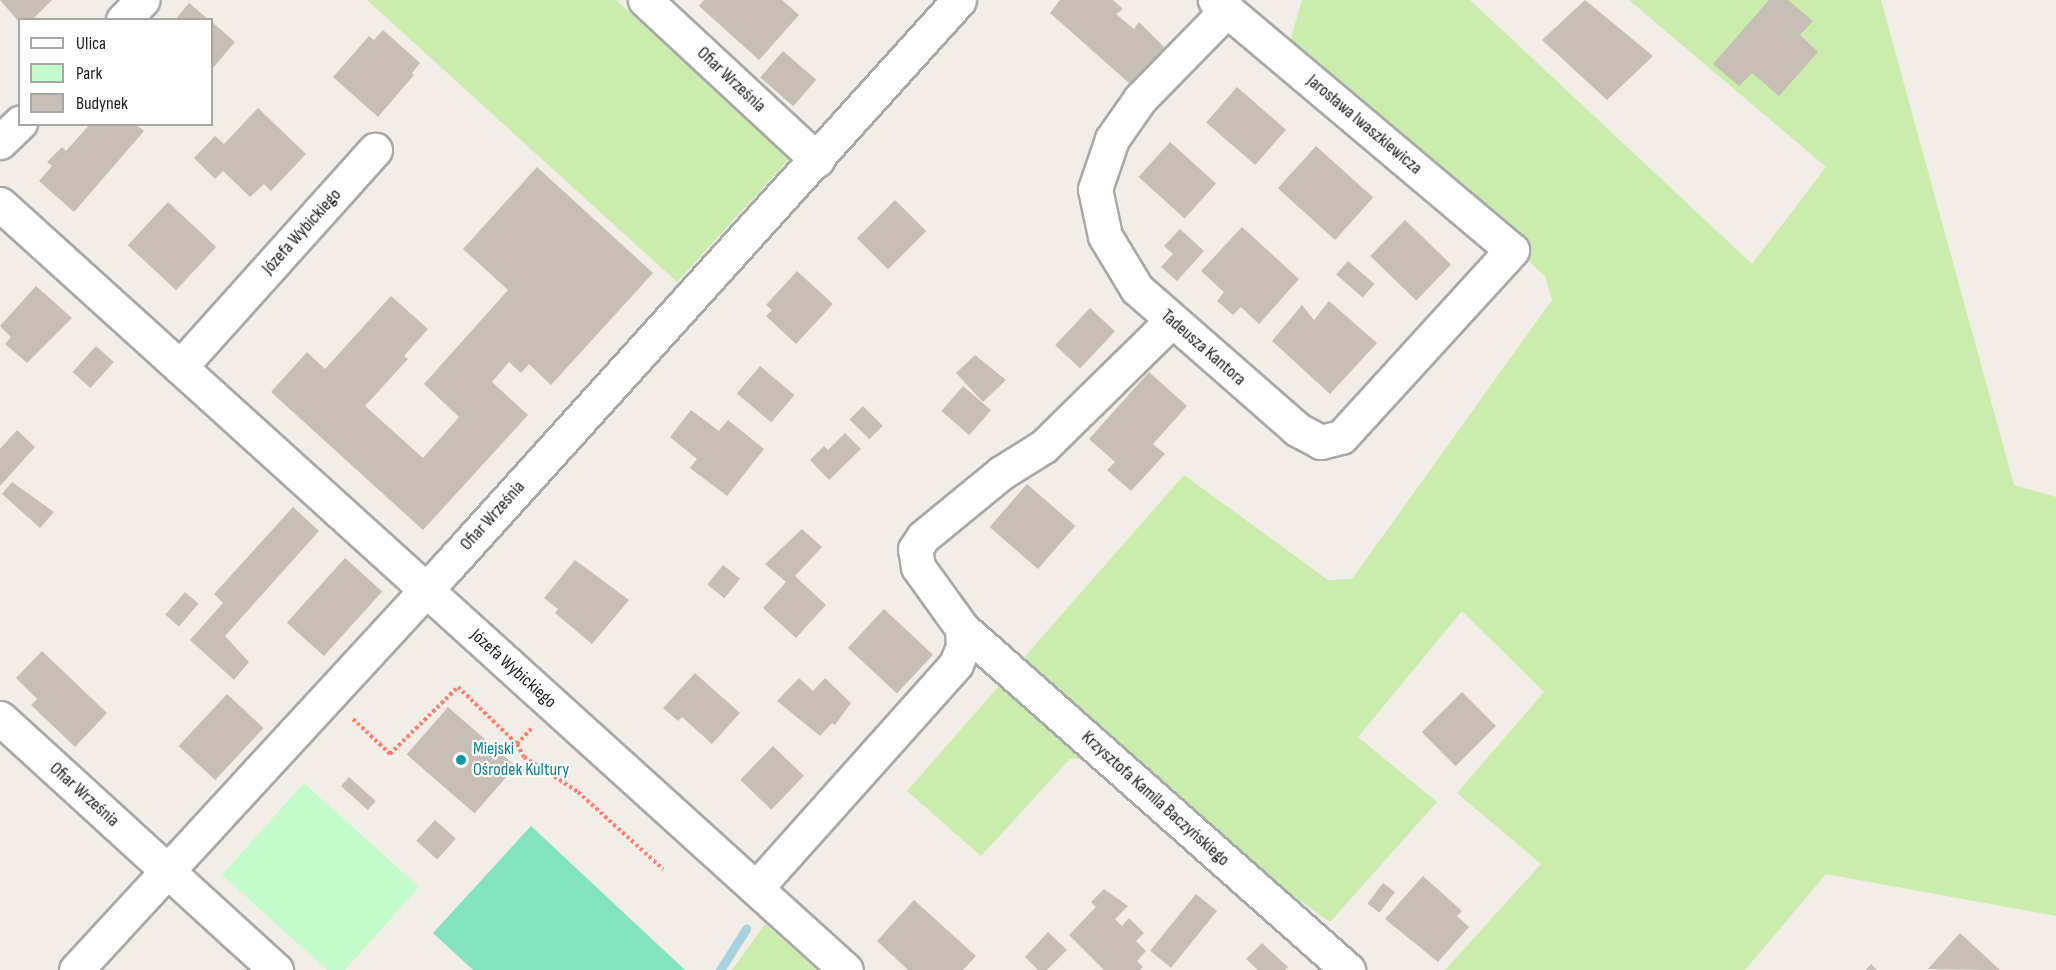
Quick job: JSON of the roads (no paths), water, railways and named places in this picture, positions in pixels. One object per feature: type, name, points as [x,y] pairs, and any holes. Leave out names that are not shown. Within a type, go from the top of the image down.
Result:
[{"type":"street","points":[[125,18],[142,0]]},
{"type":"street","name":"Ofiar Września","points":[[645,0],[817,160]]},
{"type":"street","name":"Ofiar Września","points":[[76,970],[326,695],[426,590],[817,160],[959,0]]},
{"type":"street","name":"Jarosława Iwaszkiewicza","points":[[1221,5],[1512,250]]},
{"type":"street","name":"Tadeusza Kantora","points":[[1221,5],[1140,99],[1112,139],[1095,189],[1105,236],[1137,289],[1297,429],[1321,442],[1341,436],[1512,250]]},
{"type":"street","points":[[0,142],[18,125]]},
{"type":"street","name":"Józefa Wybickiego","points":[[180,367],[375,150]]},
{"type":"street","name":"Józefa Wybickiego","points":[[0,204],[846,970]]},
{"type":"street","name":"Krzysztofa Kamila Baczyńskiego","points":[[1171,321],[1044,446],[1001,473],[919,543],[915,549],[918,567],[962,628],[1348,970]]},
{"type":"street","points":[[756,888],[956,664],[963,647],[962,628]]},
{"type":"street","name":"Ofiar Września","points":[[0,718],[168,870]]},
{"type":"street","points":[[168,870],[276,970]]},
{"type":"waterway","points":[[720,970],[746,929]]},
{"type":"place","name":"Miejski Ośrodek Kultury","points":[[461,760]]}]
